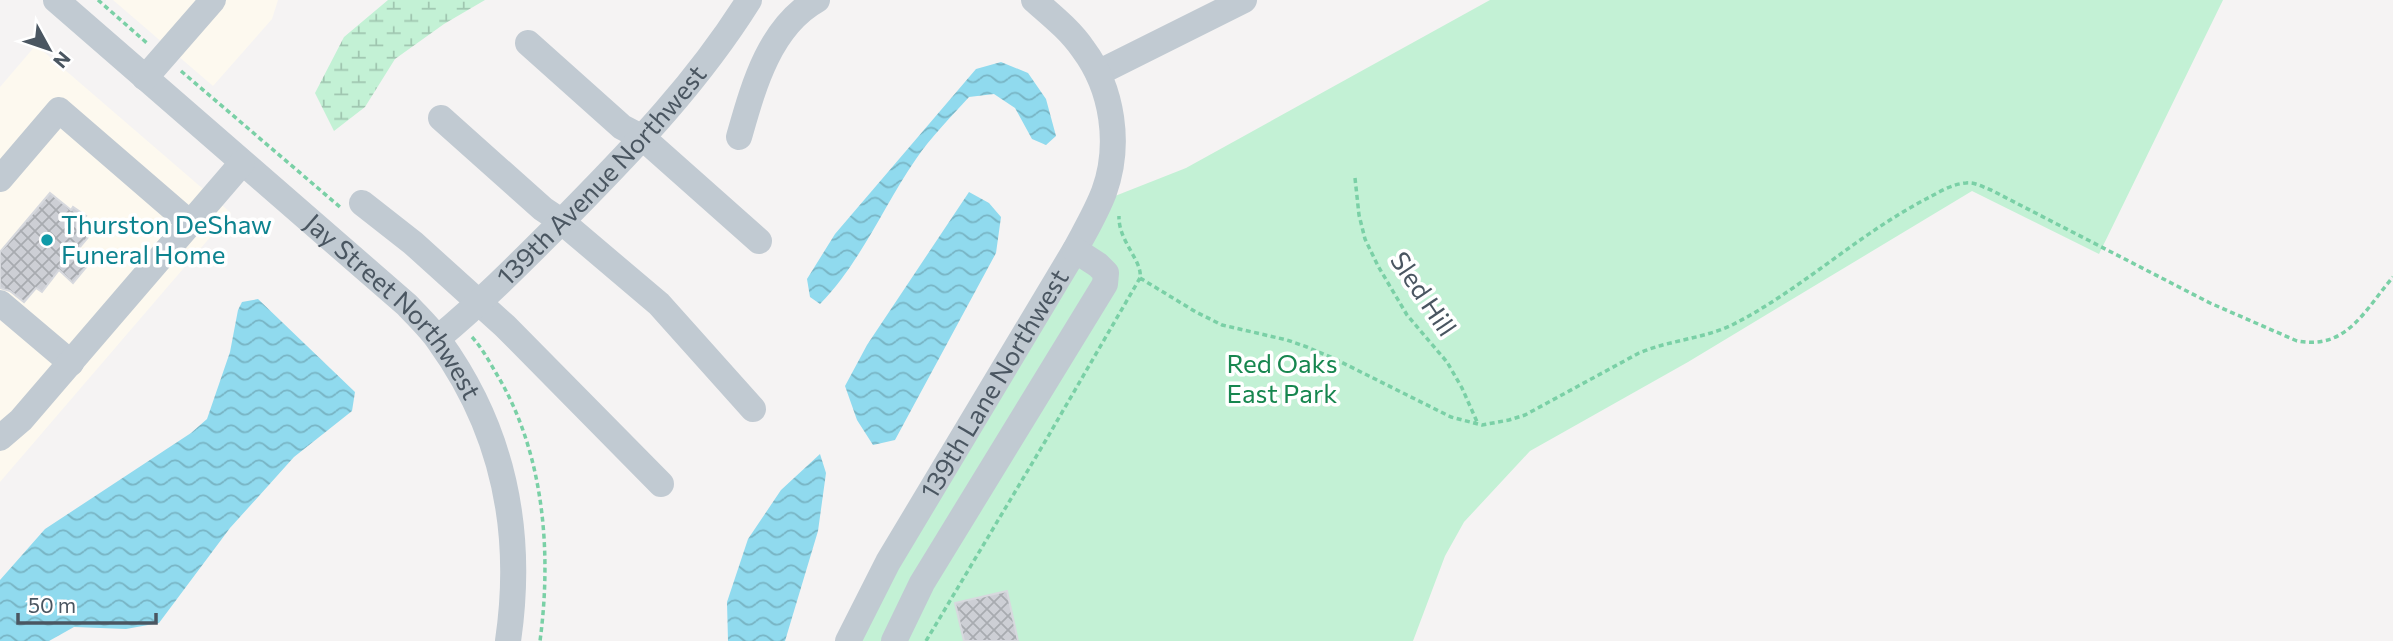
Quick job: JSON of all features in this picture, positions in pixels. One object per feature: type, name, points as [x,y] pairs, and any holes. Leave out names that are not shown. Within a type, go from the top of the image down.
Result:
[{"type":"street","name":"Jay Street Northwest","points":[[56,0],[407,305],[438,338],[461,373],[485,418],[499,461],[508,500],[513,544],[513,585],[508,641]]},
{"type":"street","points":[[145,78],[213,0]]},
{"type":"street","points":[[739,137],[757,75],[774,45],[793,18],[817,0]]},
{"type":"street","name":"139th Lane Northwest","points":[[848,641],[888,562],[1075,250],[1105,190],[1111,166],[1111,118],[1098,73],[1072,35],[1034,0]]},
{"type":"street","points":[[1098,73],[1244,0]]},
{"type":"street","points":[[743,10],[774,45]]},
{"type":"street","name":"139th Avenue Northwest","points":[[438,338],[480,303],[643,138],[700,73],[743,10]]},
{"type":"street","points":[[528,43],[622,127],[643,138],[759,241]]},
{"type":"street","points":[[0,179],[59,110],[191,224]]},
{"type":"street","points":[[441,118],[543,209],[561,221],[659,304],[754,409]]},
{"type":"street","points":[[0,438],[21,420],[243,163]]},
{"type":"street","points":[[353,207],[413,243],[480,303],[661,484]]},
{"type":"street","points":[[894,641],[922,583],[1105,284],[1106,273],[1075,250]]},
{"type":"street","points":[[0,303],[71,363]]},
{"type":"street","points":[[888,562],[922,583]]},
{"type":"path","points":[[98,0],[142,38]]},
{"type":"path","points":[[184,74],[353,207]]},
{"type":"path","name":"Sled Hill","points":[[1355,178],[1365,239],[1378,266],[1407,315],[1447,362],[1478,424]]},
{"type":"path","points":[[1140,278],[1222,325],[1307,346],[1451,417],[1478,424],[1525,415],[1657,345],[1704,336],[1734,323],[1783,295],[1903,211],[1958,184],[1975,184],[1991,190],[2210,303],[2297,341],[2312,344],[2344,334],[2393,277]]},
{"type":"path","points":[[926,641],[953,597]]},
{"type":"shaded area","points":[[113,0],[278,0],[272,19],[213,86]]},
{"type":"shaded area","points":[[36,45],[231,213],[0,482],[0,87]]},
{"type":"green space","points":[[388,0],[485,0],[444,24],[395,59],[365,107],[334,131],[315,93],[344,37]]},
{"type":"green space","name":"Red Oaks East Park","points":[[1490,0],[2223,0],[2099,254],[1972,191],[1688,362],[1530,451],[1464,522],[1445,556],[1413,641],[861,641],[870,617],[1115,196],[1186,168]]},
{"type":"water","points":[[1001,62],[1028,73],[1046,99],[1056,136],[1046,145],[1032,139],[1015,108],[994,94],[969,97],[916,159],[835,288],[820,304],[810,297],[807,279],[835,234],[976,69]]},
{"type":"water","points":[[969,192],[989,203],[1001,217],[996,253],[895,440],[873,445],[857,420],[845,386],[867,345]]},
{"type":"water","points":[[258,299],[355,392],[352,411],[294,457],[230,528],[159,623],[126,629],[74,627],[49,641],[0,641],[0,580],[45,529],[191,433],[207,419],[230,352],[238,310],[242,302]]},
{"type":"water","points":[[820,454],[826,473],[818,531],[785,641],[728,641],[727,602],[748,539],[781,490]]},
{"type":"building","name":"Thurston DeShaw Funeral Home","points":[[50,193],[71,210],[73,207],[86,216],[82,220],[95,229],[74,254],[88,265],[73,283],[59,270],[42,292],[36,288],[24,302],[10,291],[0,288],[0,252]]},
{"type":"building","points":[[1007,591],[1018,641],[964,641],[955,603]]},
{"type":"place","name":"Thurston DeShaw Funeral Home","points":[[47,240]]}]
